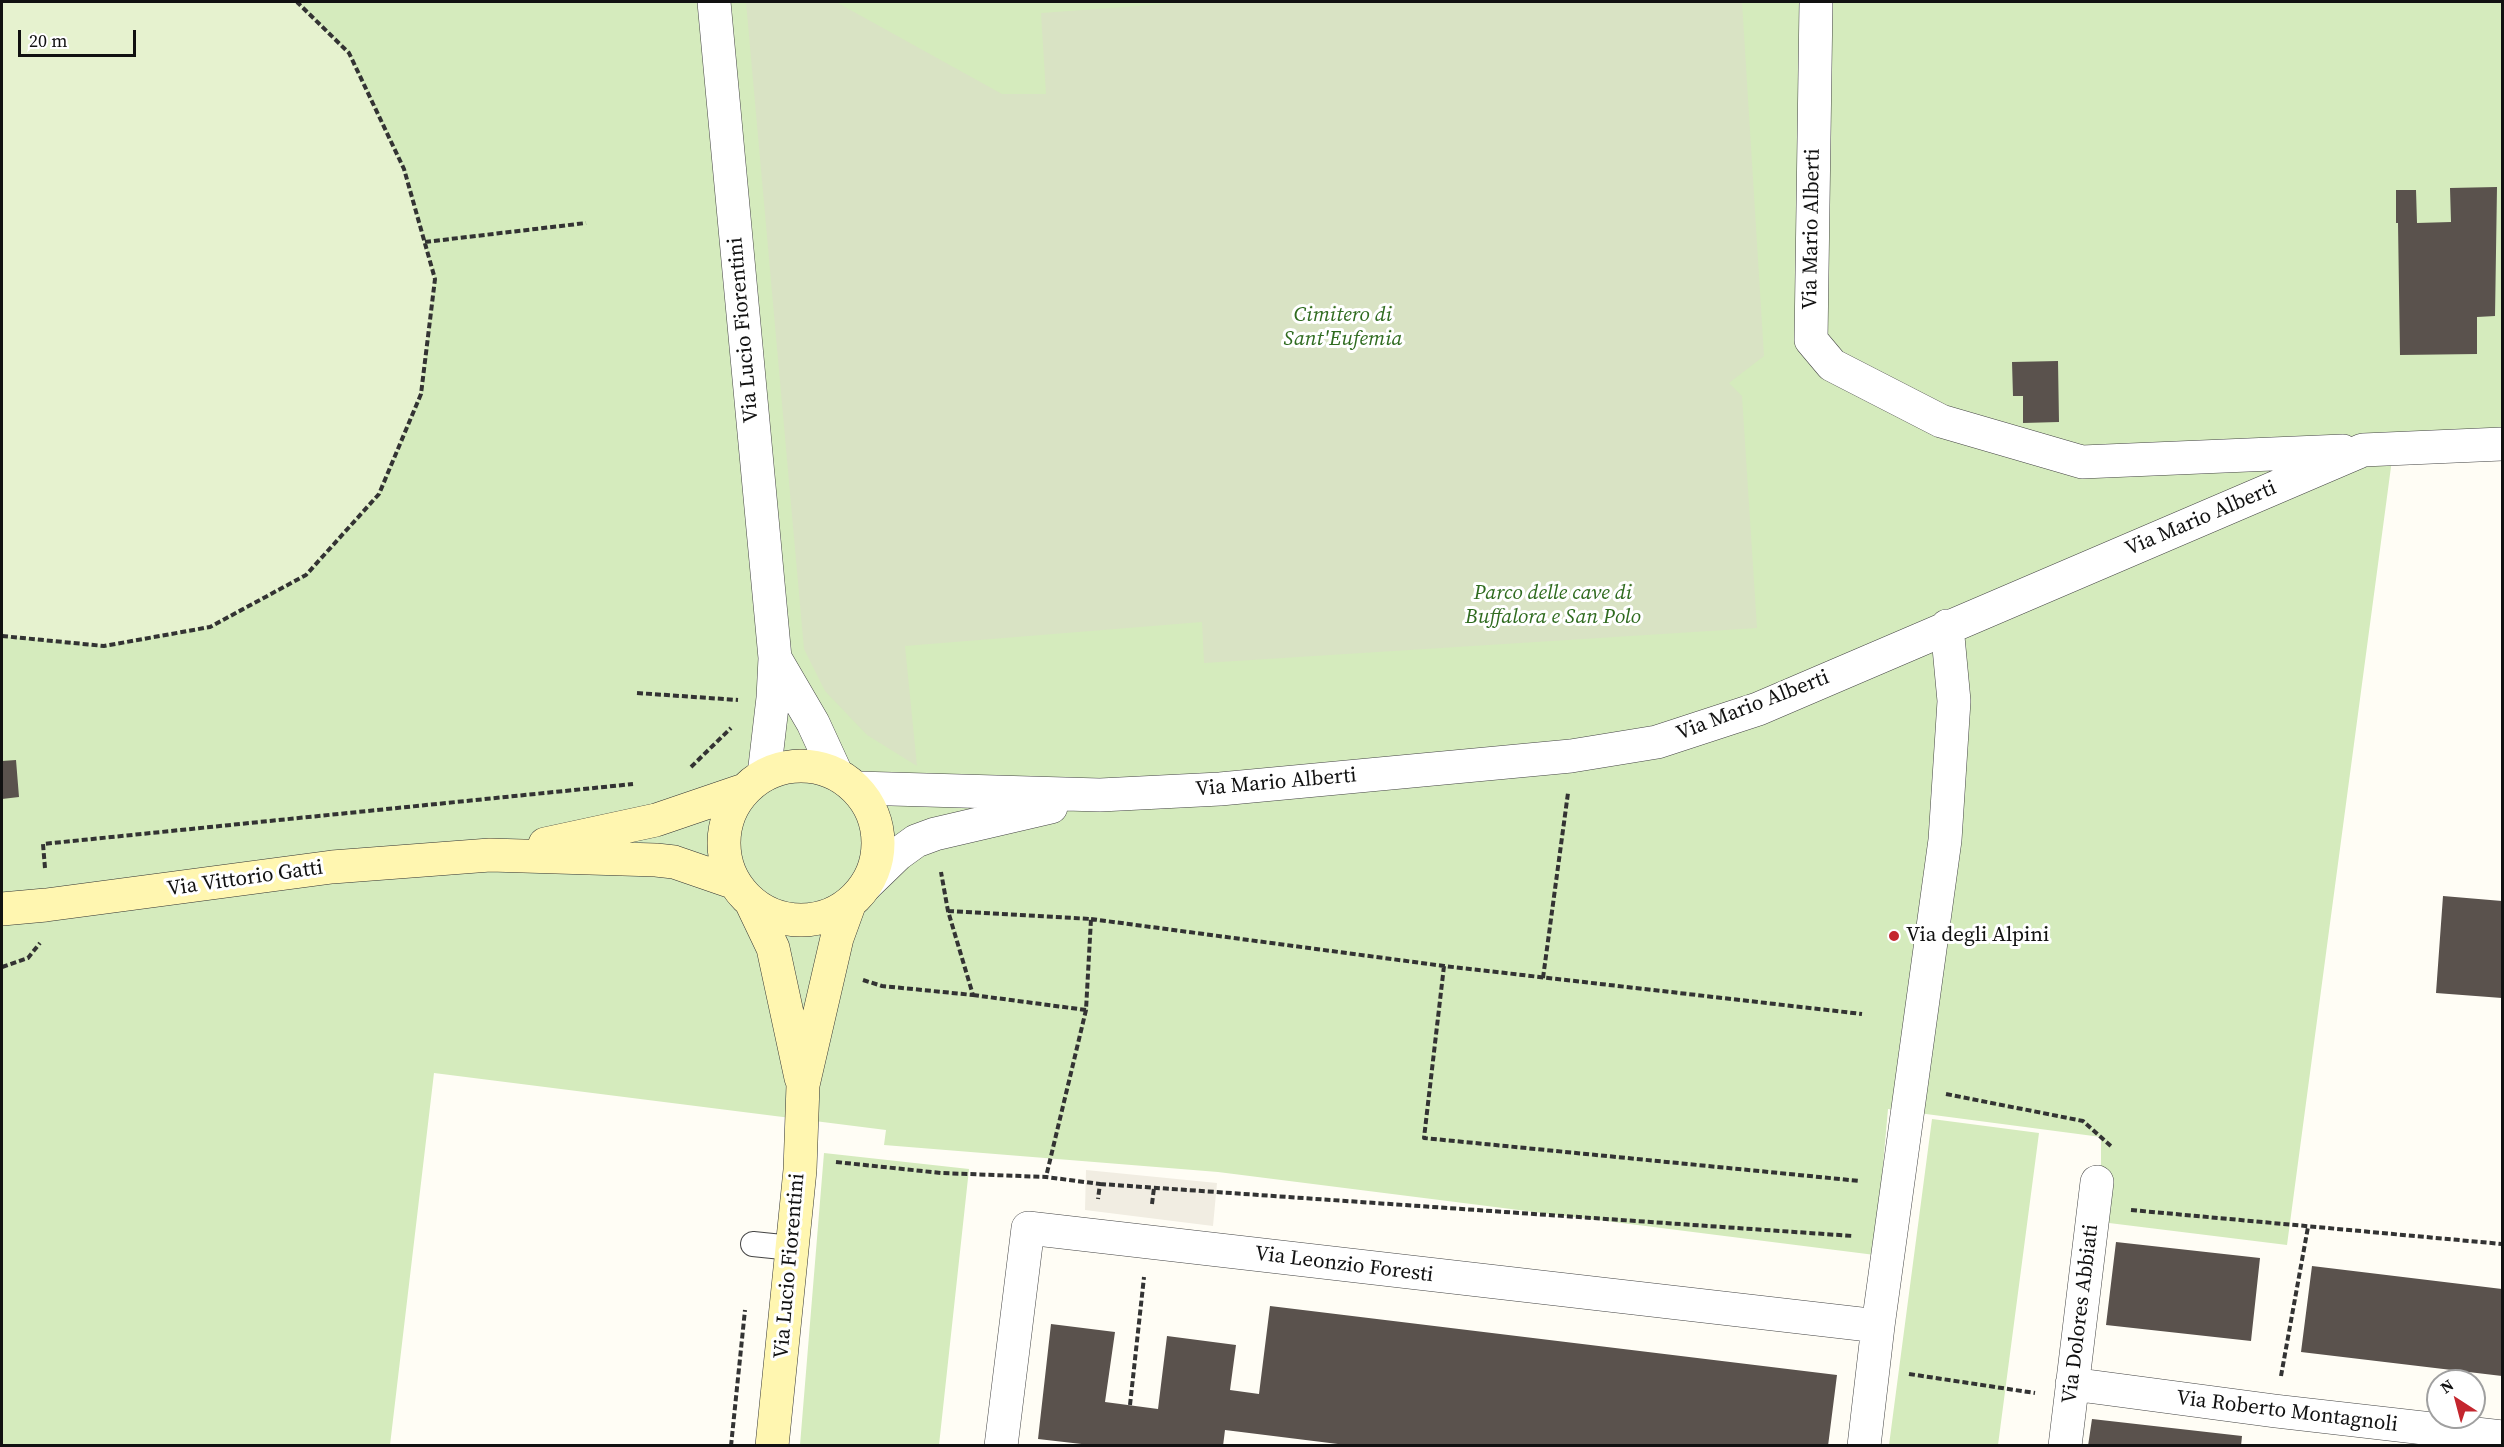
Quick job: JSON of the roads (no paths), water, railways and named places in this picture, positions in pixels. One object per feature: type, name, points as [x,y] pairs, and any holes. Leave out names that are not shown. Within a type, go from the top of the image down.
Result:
[{"type":"street","name":"Via Lucio Fiorentini","points":[[714,2],[775,658],[773,698],[754,783]]},
{"type":"street","name":"Via Mario Alberti","points":[[1816,2],[1811,340],[1832,365],[1941,421],[2082,462],[2502,444]]},
{"type":"street","name":"Via Mario Alberti","points":[[846,781],[1100,795],[1220,789],[1547,759],[1657,741],[1758,709],[1947,626],[2363,450]]},
{"type":"street","points":[[1864,1446],[1878,1326],[1945,840],[1954,701],[1947,626]]},
{"type":"street","name":"Via Lucio Fiorentini","points":[[775,658],[846,781]]},
{"type":"street","points":[[787,766],[812,766],[846,781],[872,810],[879,835],[877,861],[857,895],[825,917],[799,920],[773,916],[743,893],[725,861],[724,836],[730,812],[754,783],[787,766]]},
{"type":"street","name":"Via Vittorio Gatti","points":[[490,855],[656,820],[754,783]]},
{"type":"street","name":"Via Mario Alberti","points":[[857,895],[898,854],[916,841],[935,834],[1100,795]]},
{"type":"street","name":"Via Vittorio Gatti","points":[[2,909],[332,867],[490,855],[674,862],[743,893]]},
{"type":"street","name":"Via Lucio Fiorentini","points":[[743,893],[773,948],[803,1085]]},
{"type":"street","name":"Via Lucio Fiorentini","points":[[772,1446],[792,1248],[803,1085],[837,938],[857,895]]},
{"type":"street","name":"Via Dolores Abbiati","points":[[2065,1446],[2097,1182]]},
{"type":"street","name":"Via Leonzio Foresti","points":[[1000,1446],[1028,1228],[1878,1326]]},
{"type":"street","name":"Via Roberto Montagnoli","points":[[2072,1391],[2502,1437]]},
{"type":"lane","points":[[753,1244],[792,1248]]},
{"type":"place","name":"Via degli Alpini","points":[[1894,936]]},
{"type":"park label","name":"Cimitero di Sant'Eufemia","points":[[1343,328]]},
{"type":"park label","name":"Parco delle cave di Buffalora e San Polo","points":[[1553,606]]}]
